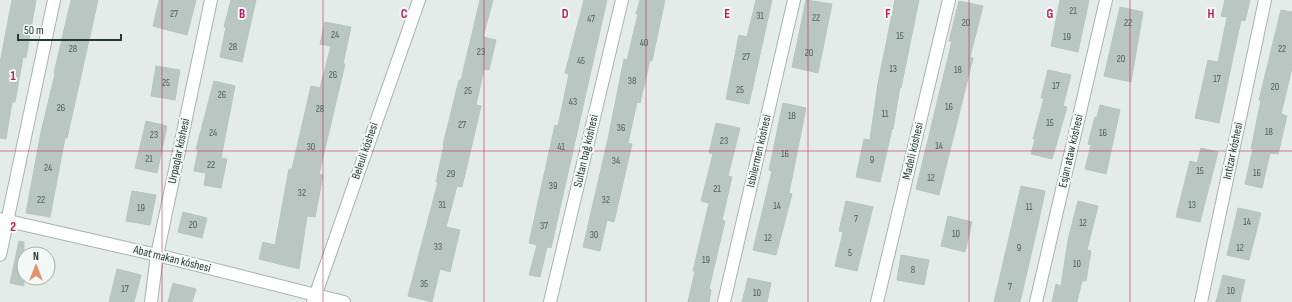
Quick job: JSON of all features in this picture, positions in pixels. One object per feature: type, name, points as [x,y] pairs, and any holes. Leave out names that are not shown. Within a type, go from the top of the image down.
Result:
[{"type":"street","points":[[0,255],[4,219],[54,0]]},
{"type":"street","name":"Urpaqlar kóshesi","points":[[151,302],[157,255],[211,0]]},
{"type":"street","name":"Beleuli kóshesi","points":[[314,299],[419,0]]},
{"type":"street","name":"Sultan baǵ kóshesi","points":[[550,302],[622,0]]},
{"type":"street","name":"Isbilermen kóshesi","points":[[724,302],[794,0]]},
{"type":"street","name":"Madeli kóshesi","points":[[877,302],[949,0]]},
{"type":"street","name":"Esjan ataw kóshesi","points":[[1036,302],[1106,0]]},
{"type":"street","name":"Intizar kóshesi","points":[[1201,302],[1265,0]]},
{"type":"street","name":"Abat makan kóshesi","points":[[4,219],[157,255],[314,299],[344,302]]},
{"type":"building","points":[[12,0],[36,0],[26,58],[23,57],[15,102],[12,102],[6,139],[0,138],[0,63]]},
{"type":"building","points":[[71,0],[98,0],[67,138],[65,138],[50,217],[26,213],[41,132]]},
{"type":"building","points":[[159,0],[196,0],[187,35],[153,26]]},
{"type":"building","points":[[231,0],[256,0],[242,62],[220,57],[226,27],[224,27]]},
{"type":"building","points":[[480,0],[493,0],[483,37],[496,40],[489,70],[484,69],[476,105],[481,106],[462,187],[457,186],[446,227],[460,230],[450,272],[440,269],[432,302],[408,296],[438,182],[436,182],[443,145],[459,80],[461,80]]},
{"type":"building","points":[[584,0],[607,0],[551,248],[547,247],[540,277],[529,275],[537,245],[529,243],[555,125],[558,126],[569,74],[565,73]]},
{"type":"building","points":[[640,0],[665,0],[652,61],[650,60],[640,103],[637,102],[628,143],[632,144],[614,222],[607,220],[600,251],[583,247],[608,139],[624,59],[627,60]]},
{"type":"building","points":[[756,0],[772,0],[749,104],[726,99],[739,35],[747,37]]},
{"type":"building","points":[[806,0],[832,4],[818,73],[792,67]]},
{"type":"building","points":[[895,0],[919,0],[901,88],[900,87],[893,129],[880,182],[856,177],[864,139],[870,140],[878,83]]},
{"type":"building","points":[[1060,0],[1089,0],[1078,52],[1051,46]]},
{"type":"building","points":[[1225,0],[1250,0],[1245,21],[1241,20],[1219,123],[1195,118],[1208,60],[1218,62],[1227,17],[1221,16]]},
{"type":"building","points":[[959,1],[983,6],[970,57],[973,58],[939,195],[916,189],[952,41],[949,41]]},
{"type":"building","points":[[1120,7],[1143,12],[1131,82],[1104,76]]},
{"type":"building","points":[[1281,10],[1292,12],[1292,68],[1281,114],[1287,116],[1278,154],[1270,153],[1262,188],[1245,184],[1253,149],[1251,149],[1261,100],[1259,100]]},
{"type":"building","points":[[325,22],[351,27],[343,64],[345,64],[319,174],[323,175],[315,217],[307,216],[299,269],[259,259],[263,242],[275,245],[289,169],[292,169],[311,86],[320,88],[331,46],[320,44]]},
{"type":"building","points":[[156,66],[180,70],[175,100],[151,96]]},
{"type":"building","points":[[1048,70],[1071,75],[1063,106],[1067,107],[1052,159],[1031,154],[1035,139],[1033,139],[1044,98],[1041,98]]},
{"type":"building","points":[[214,81],[235,86],[221,158],[227,159],[221,188],[204,185],[206,173],[194,171],[198,150],[196,149]]},
{"type":"building","points":[[783,103],[806,108],[789,193],[792,194],[776,255],[753,250],[772,171],[769,170]]},
{"type":"building","points":[[1100,105],[1120,110],[1106,174],[1085,169],[1091,145],[1088,144],[1095,117],[1097,117]]},
{"type":"building","points":[[146,121],[167,126],[157,173],[135,168]]},
{"type":"building","points":[[716,123],[740,128],[728,176],[732,177],[722,220],[725,221],[709,289],[711,290],[709,302],[688,302],[695,271],[693,271],[709,203],[701,201],[713,154],[709,153]]},
{"type":"building","points":[[1201,148],[1218,152],[1200,222],[1176,217],[1190,161],[1197,163]]},
{"type":"building","points":[[1021,186],[1045,191],[1037,229],[1020,302],[994,302]]},
{"type":"building","points":[[132,191],[156,195],[150,225],[126,221]]},
{"type":"building","points":[[846,201],[873,207],[857,271],[835,266],[843,232],[839,231]]},
{"type":"building","points":[[1078,201],[1098,206],[1087,250],[1091,251],[1086,281],[1082,281],[1077,302],[1052,302],[1056,284],[1061,286],[1068,240]]},
{"type":"building","points":[[1238,208],[1261,213],[1249,260],[1227,255]]},
{"type":"building","points":[[183,212],[207,218],[202,238],[178,232]]},
{"type":"building","points":[[948,216],[972,222],[965,252],[941,246]]},
{"type":"building","points":[[19,241],[24,242],[24,246],[18,246]]},
{"type":"building","points":[[16,255],[16,284],[10,283]]},
{"type":"building","points":[[901,255],[929,260],[924,285],[897,280]]},
{"type":"building","points":[[117,269],[141,275],[134,302],[109,302]]},
{"type":"building","points":[[1223,275],[1245,280],[1240,302],[1216,302]]},
{"type":"building","points":[[748,278],[771,283],[767,302],[742,302]]},
{"type":"building","points":[[173,283],[196,289],[192,302],[168,302]]}]
